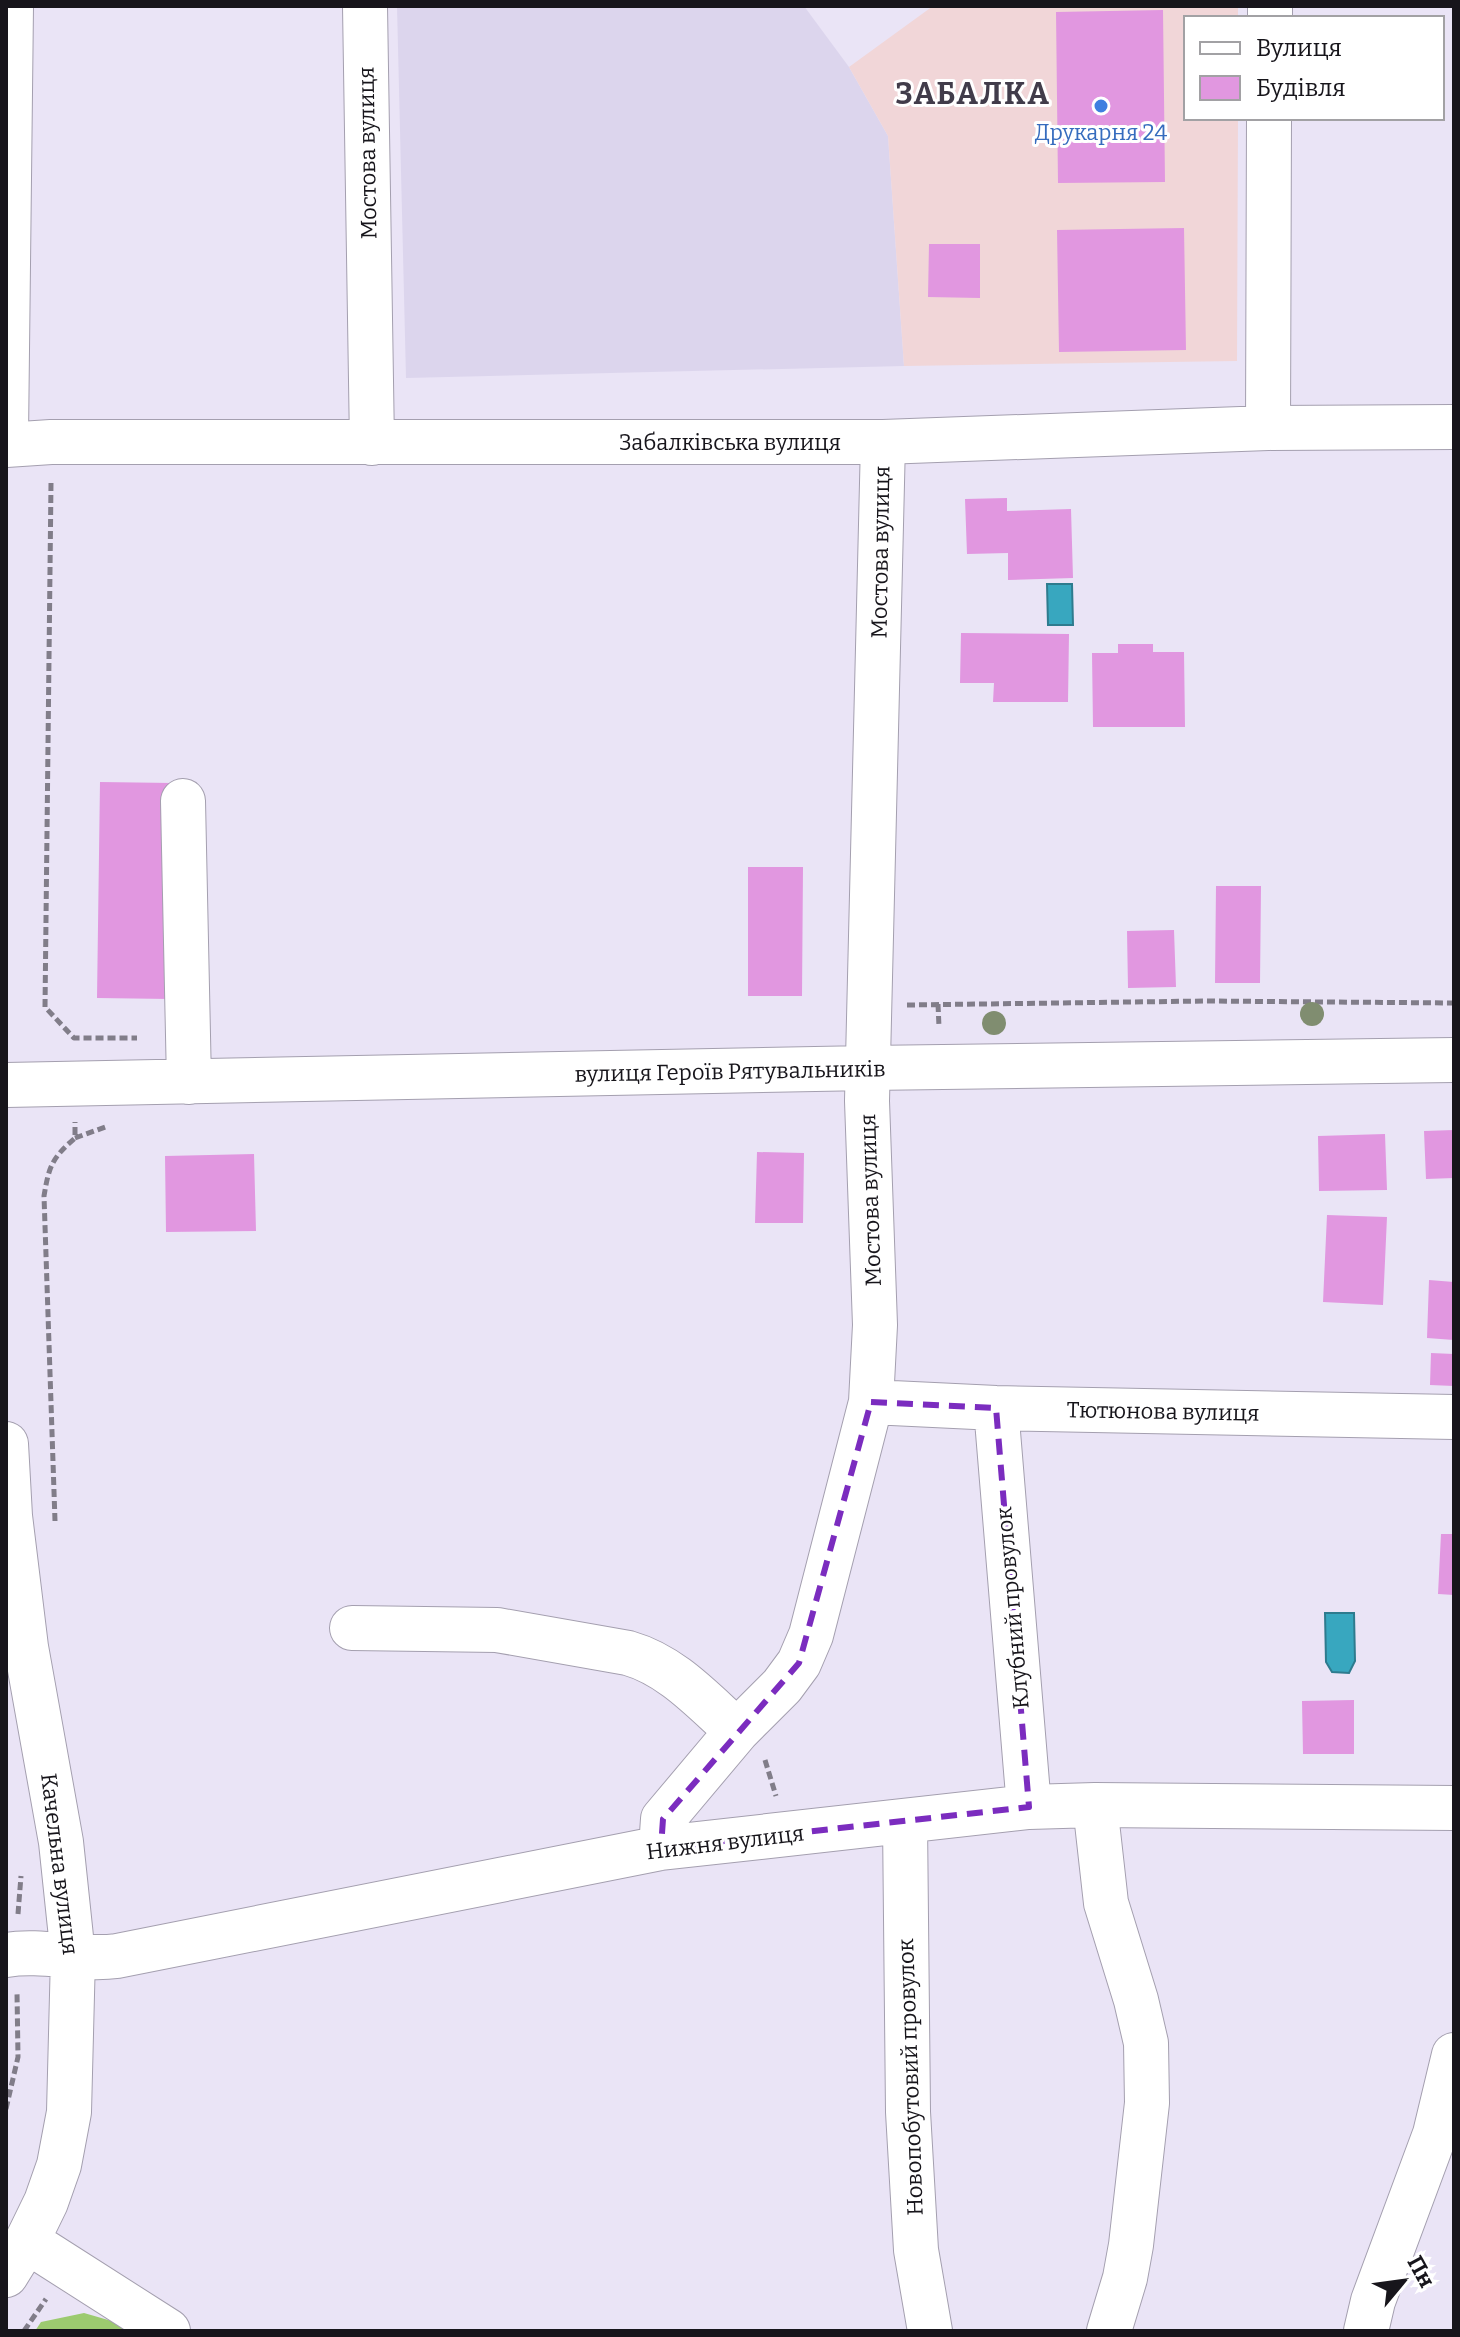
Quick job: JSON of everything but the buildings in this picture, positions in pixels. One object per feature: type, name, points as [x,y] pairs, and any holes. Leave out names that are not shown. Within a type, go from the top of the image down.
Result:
[{"type":"street","points":[[6,436],[11,6]]},
{"type":"street","name":"Мостова вулиця","points":[[365,6],[372,443]]},
{"type":"street","points":[[1268,428],[1269,120]]},
{"type":"street","name":"Забалківська вулиця","points":[[6,445],[51,442],[883,442],[1268,428],[1454,427]]},
{"type":"street","name":"Мостова вулиця","points":[[661,1848],[663,1819],[799,1663],[811,1635],[871,1402],[875,1325],[868,1068],[883,442]]},
{"type":"street","points":[[183,801],[189,1082]]},
{"type":"street","name":"вулиця Героїв Рятувальників","points":[[6,1085],[1454,1060]]},
{"type":"street","name":"Тютюнова вулиця","points":[[871,1402],[996,1408],[1454,1417]]},
{"type":"street","name":"Клубний провулок","points":[[996,1408],[1029,1807]]},
{"type":"street","name":"Качельна вулиця","points":[[6,1444],[10,1516],[26,1647],[61,1842],[73,1956],[69,2112],[59,2165],[46,2202],[16,2258]]},
{"type":"street","points":[[352,1628],[497,1630],[628,1653],[648,1659],[749,1719]]},
{"type":"street","points":[[1095,1805],[1106,1903],[1146,2043],[1147,2103],[1131,2245],[1109,2331]]},
{"type":"street","name":"Нижня вулиця","points":[[11,1954],[105,1957],[159,1949],[661,1848],[1029,1807],[1454,1808]]},
{"type":"street","name":"Новопобутовий провулок","points":[[905,1821],[908,2112],[916,2250],[930,2331]]},
{"type":"street","points":[[1366,2331],[1373,2301],[1445,2138],[1454,2055]]},
{"type":"street","points":[[16,2258],[168,2331]]},
{"type":"path","points":[[51,442],[45,1007],[74,1038],[188,1038]]},
{"type":"path","points":[[870,1005],[1206,1001],[1454,1003]]},
{"type":"path","points":[[749,1719],[761,1738],[766,1767],[776,1795],[788,1811],[813,1831]]},
{"type":"path","points":[[6,2109],[18,2057],[11,1954],[21,1875]]},
{"type":"highlighted area","points":[[871,1402],[996,1408],[1029,1807],[661,1848],[663,1819],[799,1663]]},
{"type":"shaded area","points":[[397,6],[804,6],[849,67],[888,136],[904,366],[406,378]]},
{"type":"shaded area","points":[[933,6],[1238,6],[1238,16],[1184,16],[1184,120],[1238,120],[1237,361],[904,366],[888,136],[849,67]]},
{"type":"green space","points":[[84,2313],[122,2324],[133,2331],[35,2331],[41,2322]]},
{"type":"water","points":[[1047,584],[1072,584],[1073,625],[1048,625]]},
{"type":"water","points":[[1325,1613],[1354,1613],[1355,1661],[1349,1673],[1332,1672],[1326,1662]]},
{"type":"place","name":"Друкарня 24","points":[[1101,106]]},
{"type":"district","name":"ЗАБАЛКА","points":[[973,94]]}]
